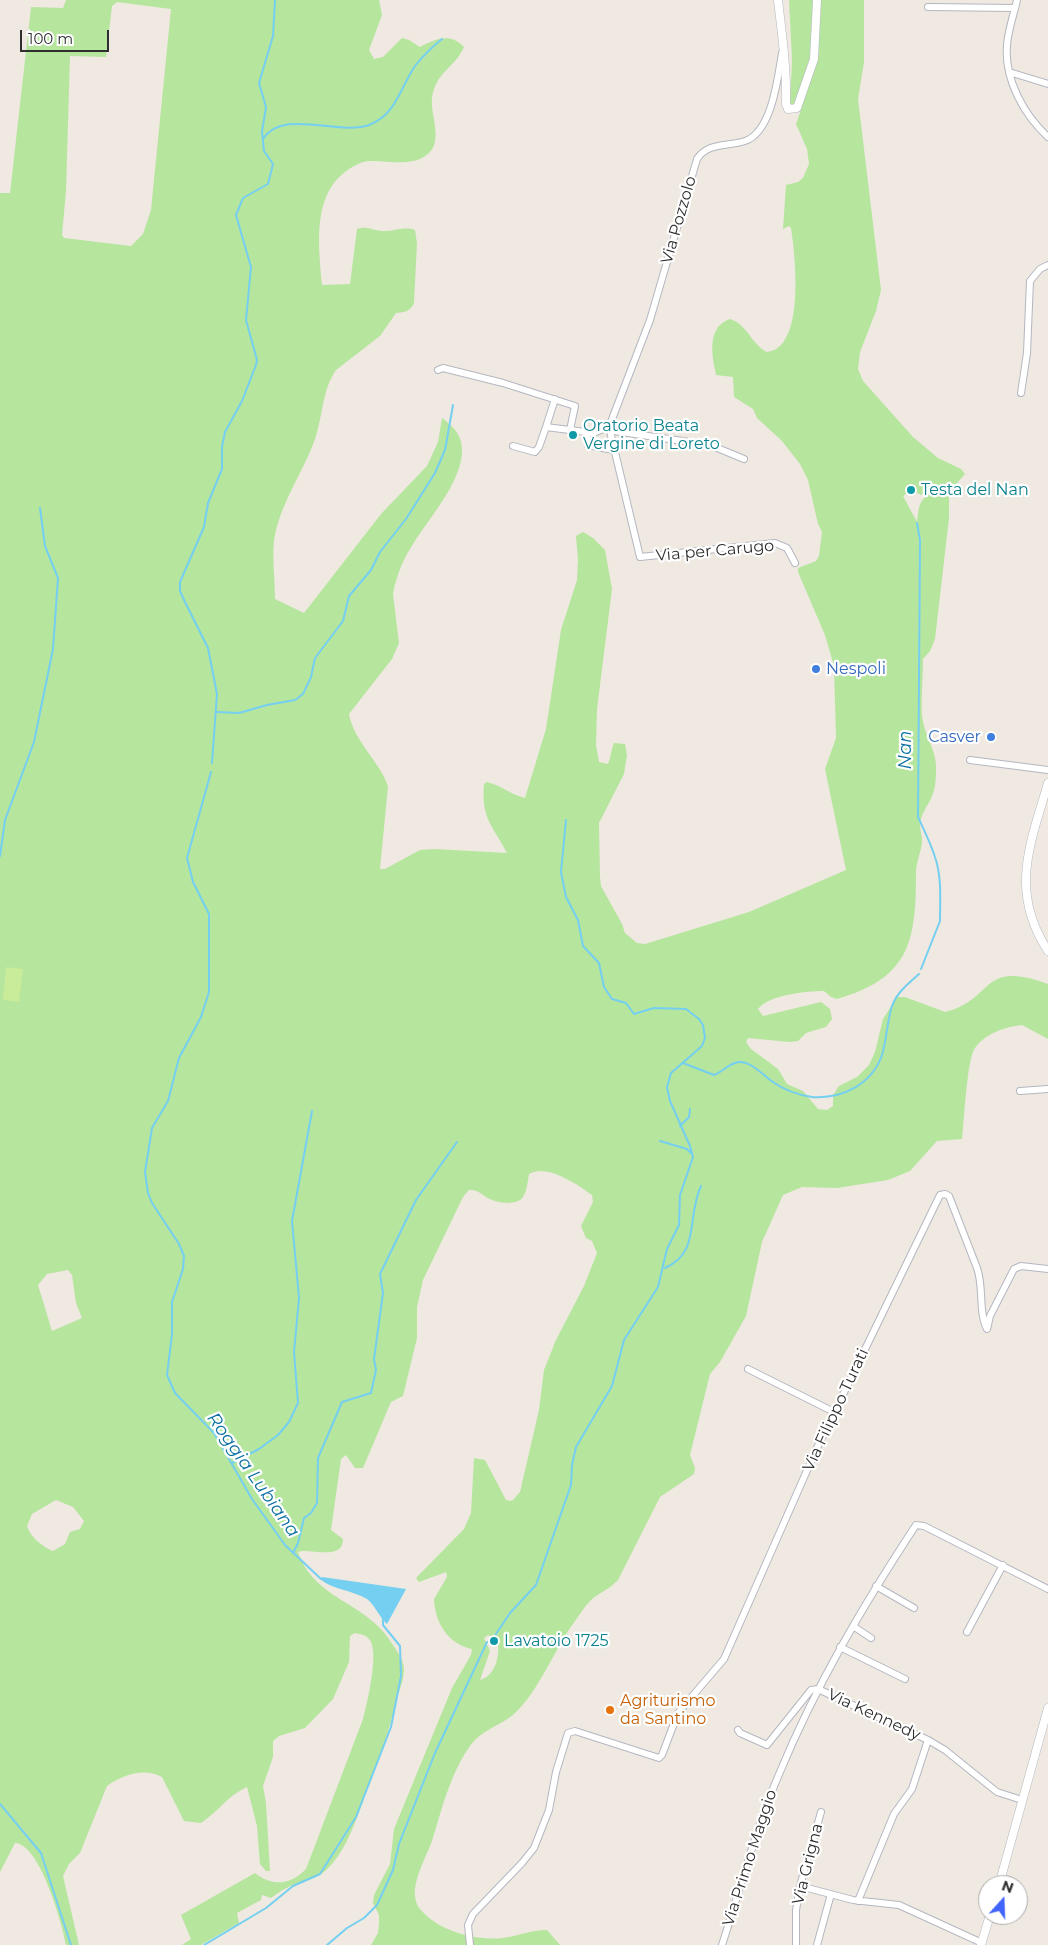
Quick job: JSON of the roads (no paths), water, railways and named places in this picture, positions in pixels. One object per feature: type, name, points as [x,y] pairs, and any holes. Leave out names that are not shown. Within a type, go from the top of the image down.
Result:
[{"type":"street","points":[[778,0],[783,51],[787,69],[786,104],[788,109],[793,110],[797,108],[814,59],[818,0]]},
{"type":"street","points":[[1018,0],[1007,45],[1009,72],[1023,106],[1037,127],[1048,138]]},
{"type":"street","points":[[928,7],[1015,8]]},
{"type":"street","name":"Via Pozzolo","points":[[609,427],[650,320],[696,159],[702,151],[711,147],[745,141],[756,134],[773,103],[783,51]]},
{"type":"street","points":[[1009,72],[1048,84]]},
{"type":"street","points":[[1021,393],[1027,353],[1030,281],[1040,270],[1048,265]]},
{"type":"street","points":[[438,370],[444,368],[503,383],[576,406],[570,430]]},
{"type":"street","points":[[513,446],[535,452],[539,447],[554,399]]},
{"type":"street","points":[[546,427],[593,433],[609,427],[614,431],[710,445],[744,459]]},
{"type":"street","name":"Via per Carugo","points":[[609,427],[640,557],[776,544],[787,548],[794,563]]},
{"type":"street","points":[[587,432],[588,445],[613,450]]},
{"type":"street","points":[[970,760],[1048,770]]},
{"type":"street","points":[[1048,783],[1028,853],[1025,890],[1037,933],[1048,950]]},
{"type":"street","points":[[1020,1091],[1048,1089]]},
{"type":"street","name":"Via Filippo Turati","points":[[470,1945],[468,1925],[472,1914],[522,1863],[536,1843],[548,1810],[556,1772],[568,1733],[574,1731],[656,1758],[661,1756],[678,1712],[724,1659],[834,1412],[942,1194],[949,1196],[979,1273],[984,1322],[987,1329],[990,1316],[1014,1269],[1021,1266],[1048,1269]]},
{"type":"street","points":[[748,1369],[834,1412]]},
{"type":"street","name":"Via Primo Maggio","points":[[722,1945],[779,1772],[840,1647],[876,1586],[916,1525],[924,1526],[1003,1565]]},
{"type":"street","points":[[967,1632],[1003,1565],[1048,1589]]},
{"type":"street","points":[[876,1586],[914,1608]]},
{"type":"street","points":[[853,1626],[871,1638]]},
{"type":"street","points":[[840,1647],[905,1679]]},
{"type":"street","name":"Via Kennedy","points":[[738,1730],[740,1734],[767,1745],[811,1690],[818,1689],[928,1740],[945,1750],[997,1792],[1022,1800]]},
{"type":"street","points":[[1001,1875],[1048,1708]]},
{"type":"street","points":[[858,1901],[894,1814],[912,1789],[928,1740]]},
{"type":"street","name":"Via Grigna","points":[[796,1945],[796,1910],[800,1886],[821,1812]]},
{"type":"street","points":[[800,1886],[858,1901],[896,1904],[907,1907],[982,1944],[987,1925]]},
{"type":"street","points":[[817,1945],[831,1894]]},
{"type":"water","points":[[322,1577],[406,1589],[387,1624],[367,1599],[331,1586],[320,1579]]},
{"type":"waterway","name":"Roggia Lubiana","points":[[212,763],[217,694],[208,648],[180,591],[180,582],[204,527],[208,503],[222,469],[222,447],[225,432],[242,401],[257,360],[246,320],[251,267],[236,215],[243,198],[268,184],[273,164],[264,151],[262,132],[266,107],[259,83],[273,36],[275,0]]},
{"type":"waterway","points":[[263,139],[272,130],[284,125],[312,124],[356,127],[369,125],[378,120],[385,115],[397,100],[415,66],[442,39]]},
{"type":"waterway","points":[[217,712],[239,713],[295,700],[303,694],[311,677],[315,658],[343,621],[349,596],[371,570],[380,552],[406,519],[435,473],[445,450],[453,405]]},
{"type":"waterway","points":[[0,856],[5,820],[34,742],[53,649],[58,578],[45,546],[40,508]]},
{"type":"waterway","name":"Nan","points":[[917,523],[920,540],[918,817],[932,847],[940,881],[940,921],[921,969]]},
{"type":"waterway","name":"Roggia Lubiana","points":[[211,772],[187,858],[193,882],[209,914],[209,992],[201,1017],[179,1058],[168,1101],[152,1128],[145,1172],[148,1193],[152,1203],[179,1244],[184,1256],[183,1269],[172,1302],[172,1334],[167,1375],[175,1393],[214,1433],[252,1499],[285,1545],[321,1579]]},
{"type":"waterway","points":[[494,1637],[510,1613],[536,1585],[571,1485],[572,1465],[576,1447],[612,1386],[624,1340],[658,1287],[667,1249],[679,1225],[680,1195],[693,1157],[670,1101],[667,1087],[671,1073],[702,1046],[705,1038],[703,1025],[699,1019],[686,1009],[654,1008],[634,1014],[626,1003],[612,999],[604,987],[599,963],[583,946],[578,920],[566,897],[561,872],[566,820]]},
{"type":"waterway","name":"Nan","points":[[683,1063],[714,1075],[734,1063],[741,1062],[754,1067],[777,1085],[797,1093],[812,1097],[823,1097],[845,1092],[864,1082],[877,1065],[884,1049],[890,1012],[894,1001],[919,974]]},
{"type":"waterway","points":[[680,1126],[689,1117],[690,1109]]},
{"type":"waterway","points":[[232,1463],[259,1449],[278,1435],[289,1422],[298,1403],[294,1352],[299,1298],[292,1221],[312,1111]]},
{"type":"waterway","points":[[660,1141],[687,1149],[692,1154]]},
{"type":"waterway","points":[[293,1553],[298,1543],[304,1518],[311,1513],[317,1503],[318,1458],[342,1402],[371,1393],[376,1370],[374,1359],[383,1293],[380,1274],[416,1200],[457,1142]]},
{"type":"waterway","points":[[665,1268],[684,1253],[691,1233],[694,1210],[701,1186]]},
{"type":"waterway","name":"Roggia Lubiana","points":[[204,1945],[266,1908],[293,1886],[320,1874],[356,1817],[391,1727],[401,1676],[400,1646],[383,1625],[383,1619]]},
{"type":"waterway","points":[[327,1945],[347,1928],[364,1918],[377,1905],[393,1870],[399,1844],[435,1753],[487,1642]]},
{"type":"waterway","points":[[0,1804],[41,1853],[71,1945]]},
{"type":"place","name":"Oratorio Beata Vergine di Loreto","points":[[573,435]]},
{"type":"place","name":"Testa del Nan","points":[[911,490]]},
{"type":"place","name":"Nespoli","points":[[816,669]]},
{"type":"place","name":"Casver","points":[[991,737]]},
{"type":"place","name":"Lavatoio 1725","points":[[494,1641]]},
{"type":"place","name":"Agriturismo da Santino","points":[[610,1710]]}]
